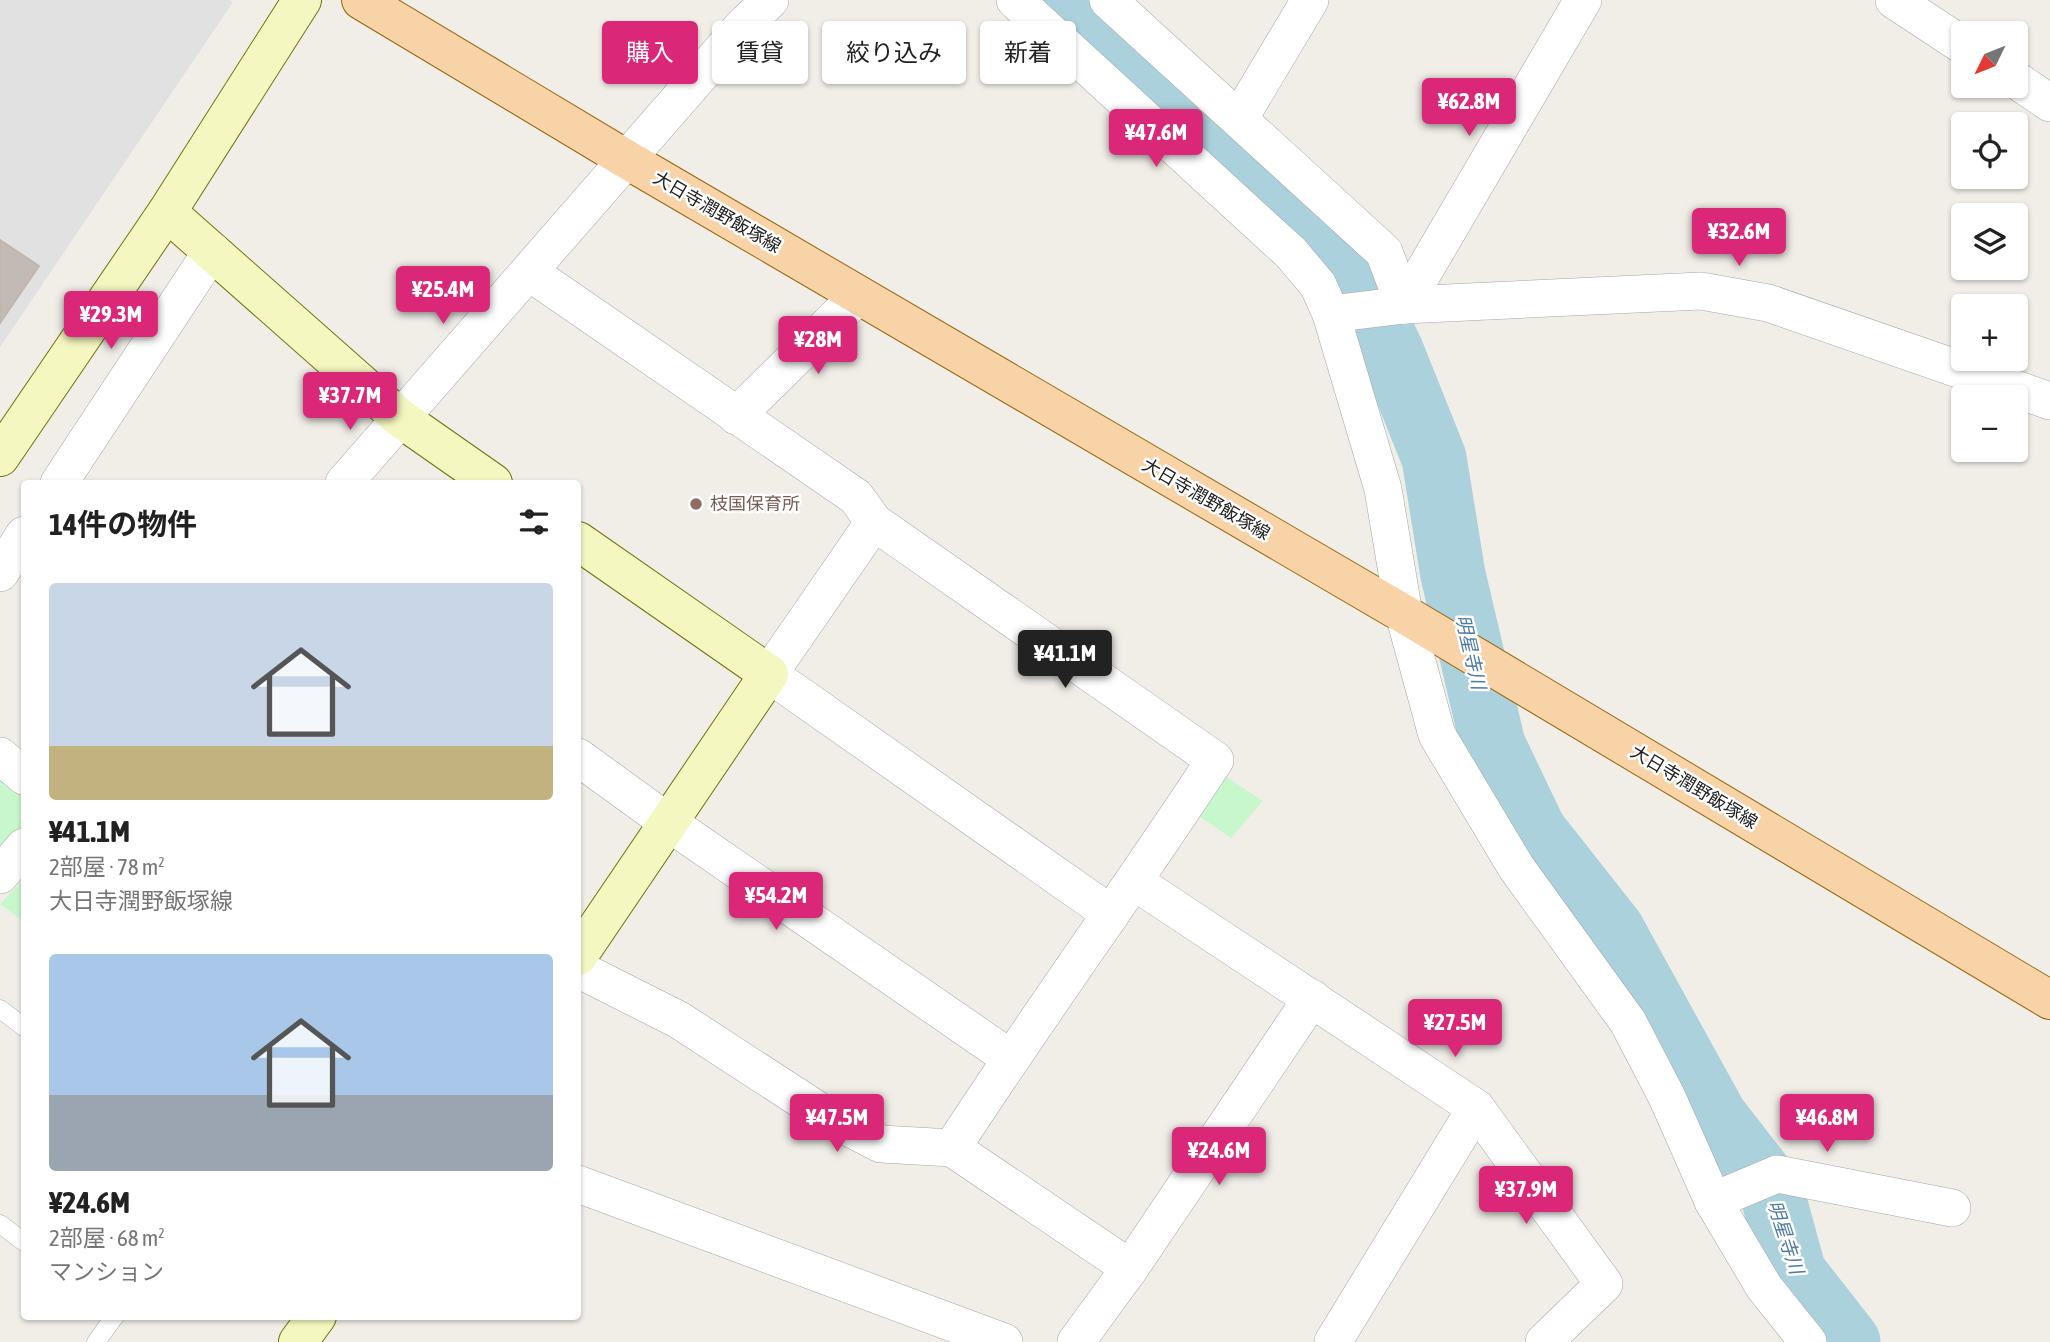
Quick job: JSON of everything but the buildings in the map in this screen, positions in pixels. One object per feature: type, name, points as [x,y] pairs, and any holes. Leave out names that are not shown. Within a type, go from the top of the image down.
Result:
[{"type":"main road","name":"大日寺潤野飯塚線","points":[[361,0],[626,159],[1404,614],[2050,1000]]},
{"type":"street","points":[[2,449],[167,212],[302,0]]},
{"type":"street","points":[[347,480],[743,26],[770,0]]},
{"type":"street","points":[[1015,0],[1291,253],[1318,285],[1331,314],[1383,489],[1404,614],[1437,735],[1516,867],[1628,1023],[1667,1097],[1713,1201],[1765,1287],[1808,1342]]},
{"type":"street","points":[[1108,0],[1384,252],[1404,305]]},
{"type":"street","points":[[1239,119],[1310,0]]},
{"type":"street","points":[[1404,305],[1583,0]]},
{"type":"street","points":[[1899,1],[1951,37]]},
{"type":"street","points":[[2028,88],[2050,103]]},
{"type":"street","points":[[167,212],[400,418],[490,480]]},
{"type":"street","points":[[61,480],[212,251]]},
{"type":"street","points":[[529,272],[856,496],[874,522],[1215,760],[1135,882],[1010,1058],[952,1148]]},
{"type":"street","points":[[1331,314],[1404,305],[1702,291],[1768,303],[2050,401]]},
{"type":"street","points":[[736,416],[859,295]]},
{"type":"street","points":[[581,952],[874,522]]},
{"type":"street","points":[[0,573],[21,541]]},
{"type":"street","points":[[581,543],[1111,914]]},
{"type":"street","points":[[0,756],[21,774]]},
{"type":"street","points":[[581,759],[1010,1058]]},
{"type":"street","points":[[0,875],[21,850]]},
{"type":"street","points":[[1135,882],[1476,1108],[1604,1284],[1544,1342]]},
{"type":"street","points":[[581,971],[679,1020],[828,1117],[881,1144],[952,1148],[1130,1268]]},
{"type":"street","points":[[1076,1342],[1130,1268],[1312,998]]},
{"type":"street","points":[[1333,1342],[1476,1108]]},
{"type":"street","points":[[1713,1201],[1777,1174],[1952,1208]]},
{"type":"street","points":[[581,1185],[1003,1342]]},
{"type":"street","points":[[298,1342],[314,1320]]},
{"type":"lane","points":[[0,1009],[21,1025]]},
{"type":"lane","points":[[0,1224],[21,1240]]},
{"type":"lane","points":[[96,1342],[112,1320]]},
{"type":"green space","points":[[0,766],[21,783],[21,836],[0,860]]},
{"type":"green space","points":[[1222,774],[1263,801],[1231,838],[1196,814]]},
{"type":"green space","points":[[21,882],[21,920],[0,904]]},
{"type":"shaded area","points":[[0,0],[233,2],[0,347]]},
{"type":"waterway","name":"明星寺川","points":[[1065,0],[1175,99],[1343,261],[1363,293],[1392,353],[1434,458],[1453,575],[1493,745],[1534,831],[1612,930],[1715,1117],[1771,1189],[1794,1273],[1848,1342]]},
{"type":"place","name":"枝国保育所","points":[[696,504]]}]
